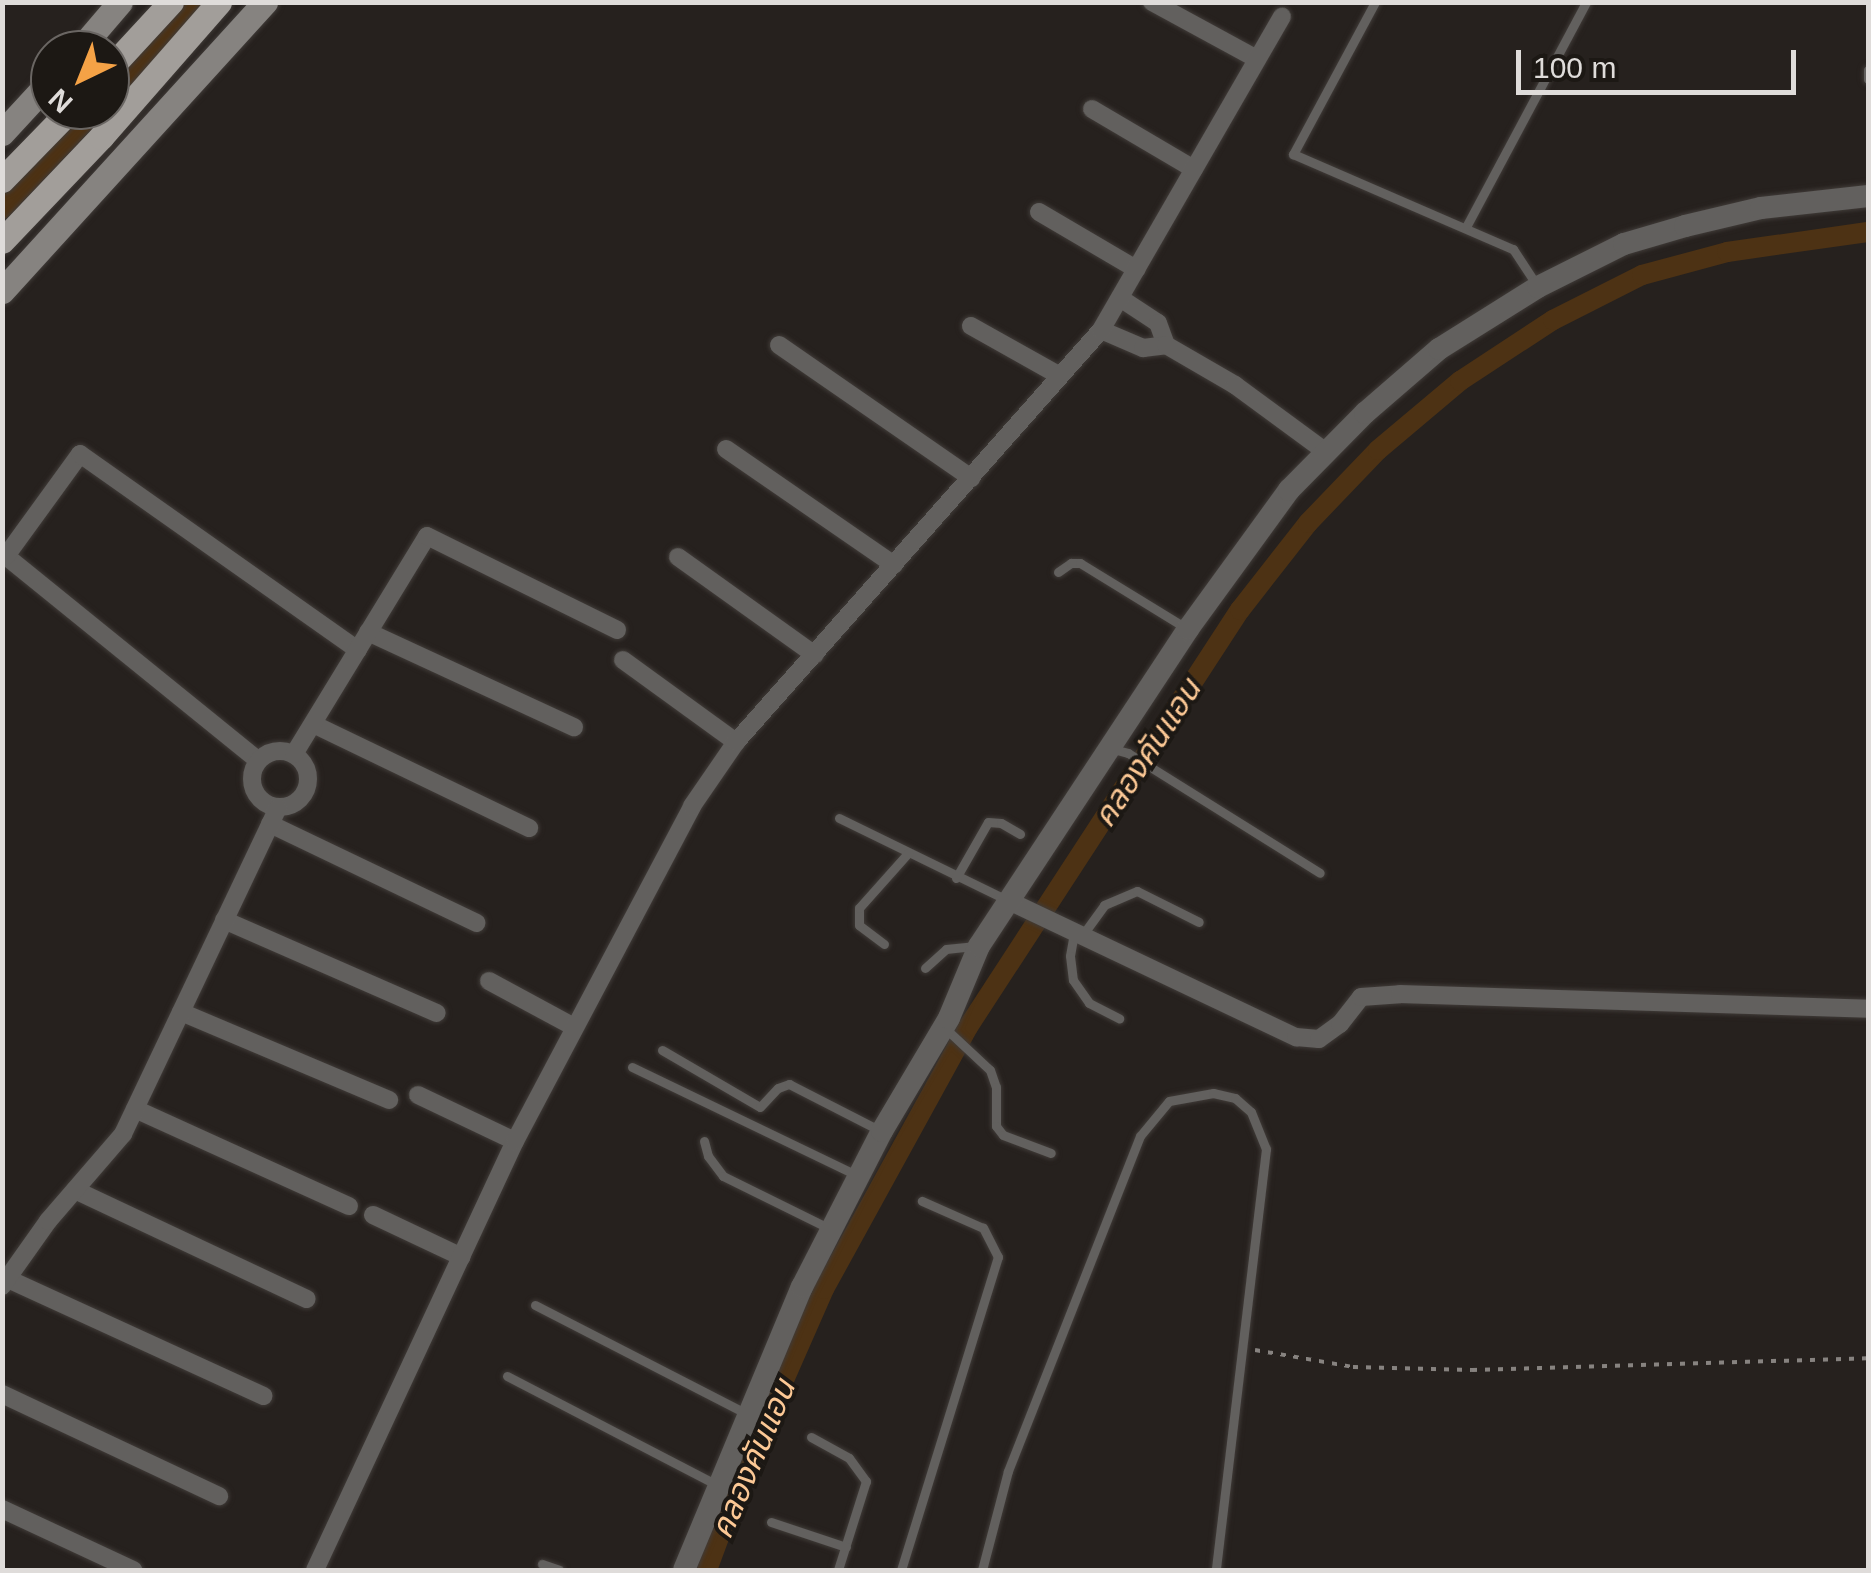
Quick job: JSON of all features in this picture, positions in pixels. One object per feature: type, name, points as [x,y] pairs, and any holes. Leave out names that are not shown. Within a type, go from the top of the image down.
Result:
[{"type":"main road","points":[[96,30],[120,2]]},
{"type":"main road","points":[[130,46],[171,2]]},
{"type":"main road","points":[[2,241],[101,138],[219,2]]},
{"type":"main road","points":[[2,291],[265,2]]},
{"type":"main road","points":[[2,133],[30,103]]},
{"type":"main road","points":[[2,180],[51,130]]},
{"type":"street","points":[[1152,2],[1257,60]]},
{"type":"street","points":[[315,1570],[516,1141],[692,806],[736,742],[1101,330],[1282,17]]},
{"type":"street","points":[[1092,109],[1194,168]]},
{"type":"street","points":[[684,1570],[747,1414],[831,1229],[882,1132],[950,1031],[979,946],[1118,751],[1188,629],[1290,490],[1325,452],[1440,349],[1538,286],[1624,244],[1685,226],[1761,208],[1868,196]]},
{"type":"street","points":[[1039,212],[1136,269]]},
{"type":"street","points":[[1120,298],[1158,323],[1166,345]]},
{"type":"street","points":[[971,326],[1060,376]]},
{"type":"street","points":[[1101,330],[1143,348],[1166,345],[1234,385],[1325,452]]},
{"type":"street","points":[[778,345],[971,478]]},
{"type":"street","points":[[726,449],[894,565]]},
{"type":"street","points":[[258,760],[4,555],[80,454],[358,650]]},
{"type":"street","points":[[294,754],[428,536],[618,630]]},
{"type":"street","points":[[678,556],[815,655]]},
{"type":"street","points":[[368,632],[574,727]]},
{"type":"street","points":[[623,660],[736,742]]},
{"type":"street","points":[[312,724],[529,828]]},
{"type":"street","points":[[263,1396],[5,1283],[74,1190],[123,1134],[274,816],[296,804],[308,788],[307,769],[294,754],[275,751],[258,760],[252,778],[256,794],[274,816],[477,923]]},
{"type":"street","points":[[1009,901],[1296,1037],[1319,1039],[1340,1024],[1360,997],[1400,994],[1868,1009]]},
{"type":"street","points":[[224,920],[436,1013]]},
{"type":"street","points":[[489,981],[574,1027]]},
{"type":"street","points":[[181,1012],[389,1100]]},
{"type":"street","points":[[418,1095],[516,1141]]},
{"type":"street","points":[[134,1109],[349,1206]]},
{"type":"street","points":[[74,1190],[307,1299]]},
{"type":"street","points":[[373,1215],[462,1257]]},
{"type":"street","points":[[2,1394],[219,1496]]},
{"type":"street","points":[[2,1509],[133,1570]]},
{"type":"lane","points":[[1375,2],[1293,154],[1513,249],[1538,286]]},
{"type":"lane","points":[[1466,227],[1586,2]]},
{"type":"lane","points":[[1868,70],[1868,79]]},
{"type":"lane","points":[[1058,572],[1070,563],[1080,563],[1188,629]]},
{"type":"lane","points":[[1118,751],[1152,768],[1320,874]]},
{"type":"lane","points":[[839,818],[1009,901]]},
{"type":"lane","points":[[956,878],[988,822],[1001,823],[1020,834]]},
{"type":"lane","points":[[884,944],[859,924],[858,908],[908,854]]},
{"type":"lane","points":[[1119,1018],[1089,1003],[1073,980],[1070,956],[1075,930],[1104,905],[1137,891],[1199,922]]},
{"type":"lane","points":[[925,968],[946,949],[979,946]]},
{"type":"lane","points":[[950,1031],[980,1056],[996,1087],[996,1126],[1003,1135],[1051,1153]]},
{"type":"lane","points":[[662,1050],[752,1104],[760,1106],[778,1088],[789,1084],[882,1132]]},
{"type":"lane","points":[[632,1066],[858,1176]]},
{"type":"lane","points":[[982,1570],[1008,1472],[1140,1136],[1169,1100],[1190,1095],[1235,1098],[1251,1112],[1266,1149],[1216,1570]]},
{"type":"lane","points":[[704,1141],[708,1156],[723,1176],[831,1229]]},
{"type":"lane","points":[[902,1570],[998,1257],[983,1228],[922,1200]]},
{"type":"lane","points":[[535,1305],[747,1414]]},
{"type":"lane","points":[[507,1376],[718,1486]]},
{"type":"lane","points":[[811,1437],[849,1458],[866,1481],[838,1570]]},
{"type":"lane","points":[[772,1522],[846,1547]]},
{"type":"lane","points":[[542,1564],[559,1570]]},
{"type":"path","points":[[1242,1348],[1353,1367],[1472,1370],[1868,1358]]},
{"type":"waterway","points":[[130,72],[192,2]]},
{"type":"waterway","points":[[2,209],[77,130]]},
{"type":"waterway","name":"คลองคันแอน","points":[[707,1570],[741,1478],[824,1289],[968,1027],[1240,610],[1308,523],[1378,450],[1460,381],[1553,320],[1642,275],[1727,252],[1868,232]]}]
